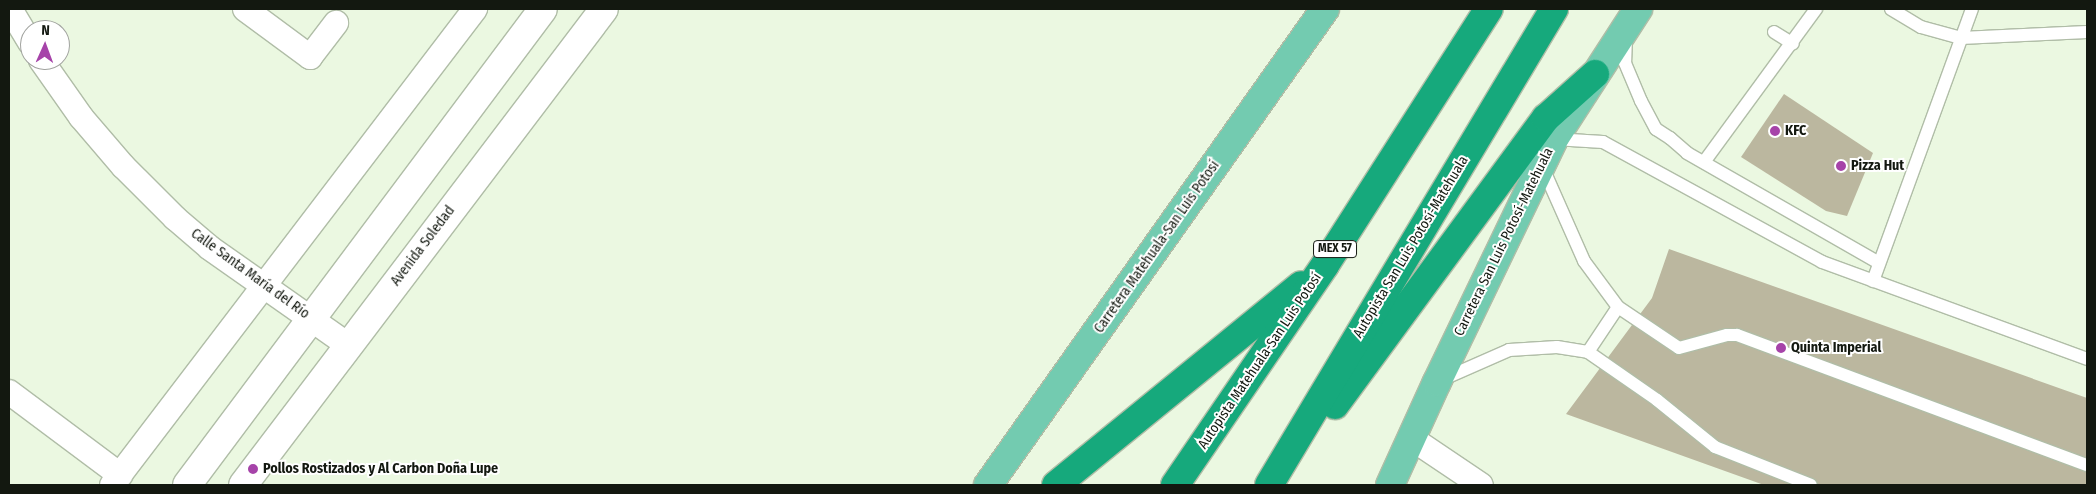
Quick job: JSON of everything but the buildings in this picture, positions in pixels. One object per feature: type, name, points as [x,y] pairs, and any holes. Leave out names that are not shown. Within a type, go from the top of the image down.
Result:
[{"type":"highway","name":"Autopista Matehuala-San Luis Potosí","points":[[1175,485],[1325,265],[1489,9]]},
{"type":"highway","name":"Autopista San Luis Potosí-Matehuala","points":[[1269,485],[1554,9]]},
{"type":"highway","points":[[1276,485],[1546,118],[1595,74]]},
{"type":"highway","points":[[1056,485],[1325,265]]},
{"type":"main road","name":"Carretera Matehuala-San Luis Potosí","points":[[988,485],[1326,9]]},
{"type":"main road","name":"Carretera San Luis Potosí-Matehuala","points":[[1390,485],[1436,382],[1554,139],[1632,17]]},
{"type":"street","points":[[245,9],[310,58],[336,23]]},
{"type":"street","points":[[9,392],[116,480],[475,9]]},
{"type":"street","points":[[187,485],[543,9]]},
{"type":"street","name":"Avenida Soledad","points":[[243,485],[604,9]]},
{"type":"street","points":[[12,11],[20,25]]},
{"type":"street","name":"Calle Santa María del Río","points":[[48,70],[81,117],[136,179],[175,218],[210,248],[348,345]]},
{"type":"street","points":[[1411,438],[1480,485]]},
{"type":"lane","points":[[1704,162],[1793,44],[1816,9]]},
{"type":"lane","points":[[1891,9],[1921,26],[1962,38],[2087,32]]},
{"type":"lane","points":[[1873,280],[1972,9]]},
{"type":"lane","points":[[1632,17],[1626,63],[1641,101],[1656,129],[1687,153],[1879,263]]},
{"type":"lane","points":[[1774,32],[1793,44]]},
{"type":"lane","points":[[1554,139],[1603,142],[1822,262],[2087,359]]},
{"type":"lane","points":[[1541,165],[1584,261],[1618,307],[1678,348],[1727,335],[1737,335],[2087,465]]},
{"type":"lane","points":[[1588,352],[1618,307]]},
{"type":"lane","points":[[1436,382],[1509,350],[1558,347],[1588,352],[1657,400],[1714,447],[1811,485]]},
{"type":"place","name":"KFC","points":[[1775,131]]},
{"type":"place","name":"Pizza Hut","points":[[1841,166]]},
{"type":"place","name":"Quinta Imperial","points":[[1781,348]]},
{"type":"place","name":"Pollos Rostizados y Al Carbon Doña Lupe","points":[[253,469]]}]
